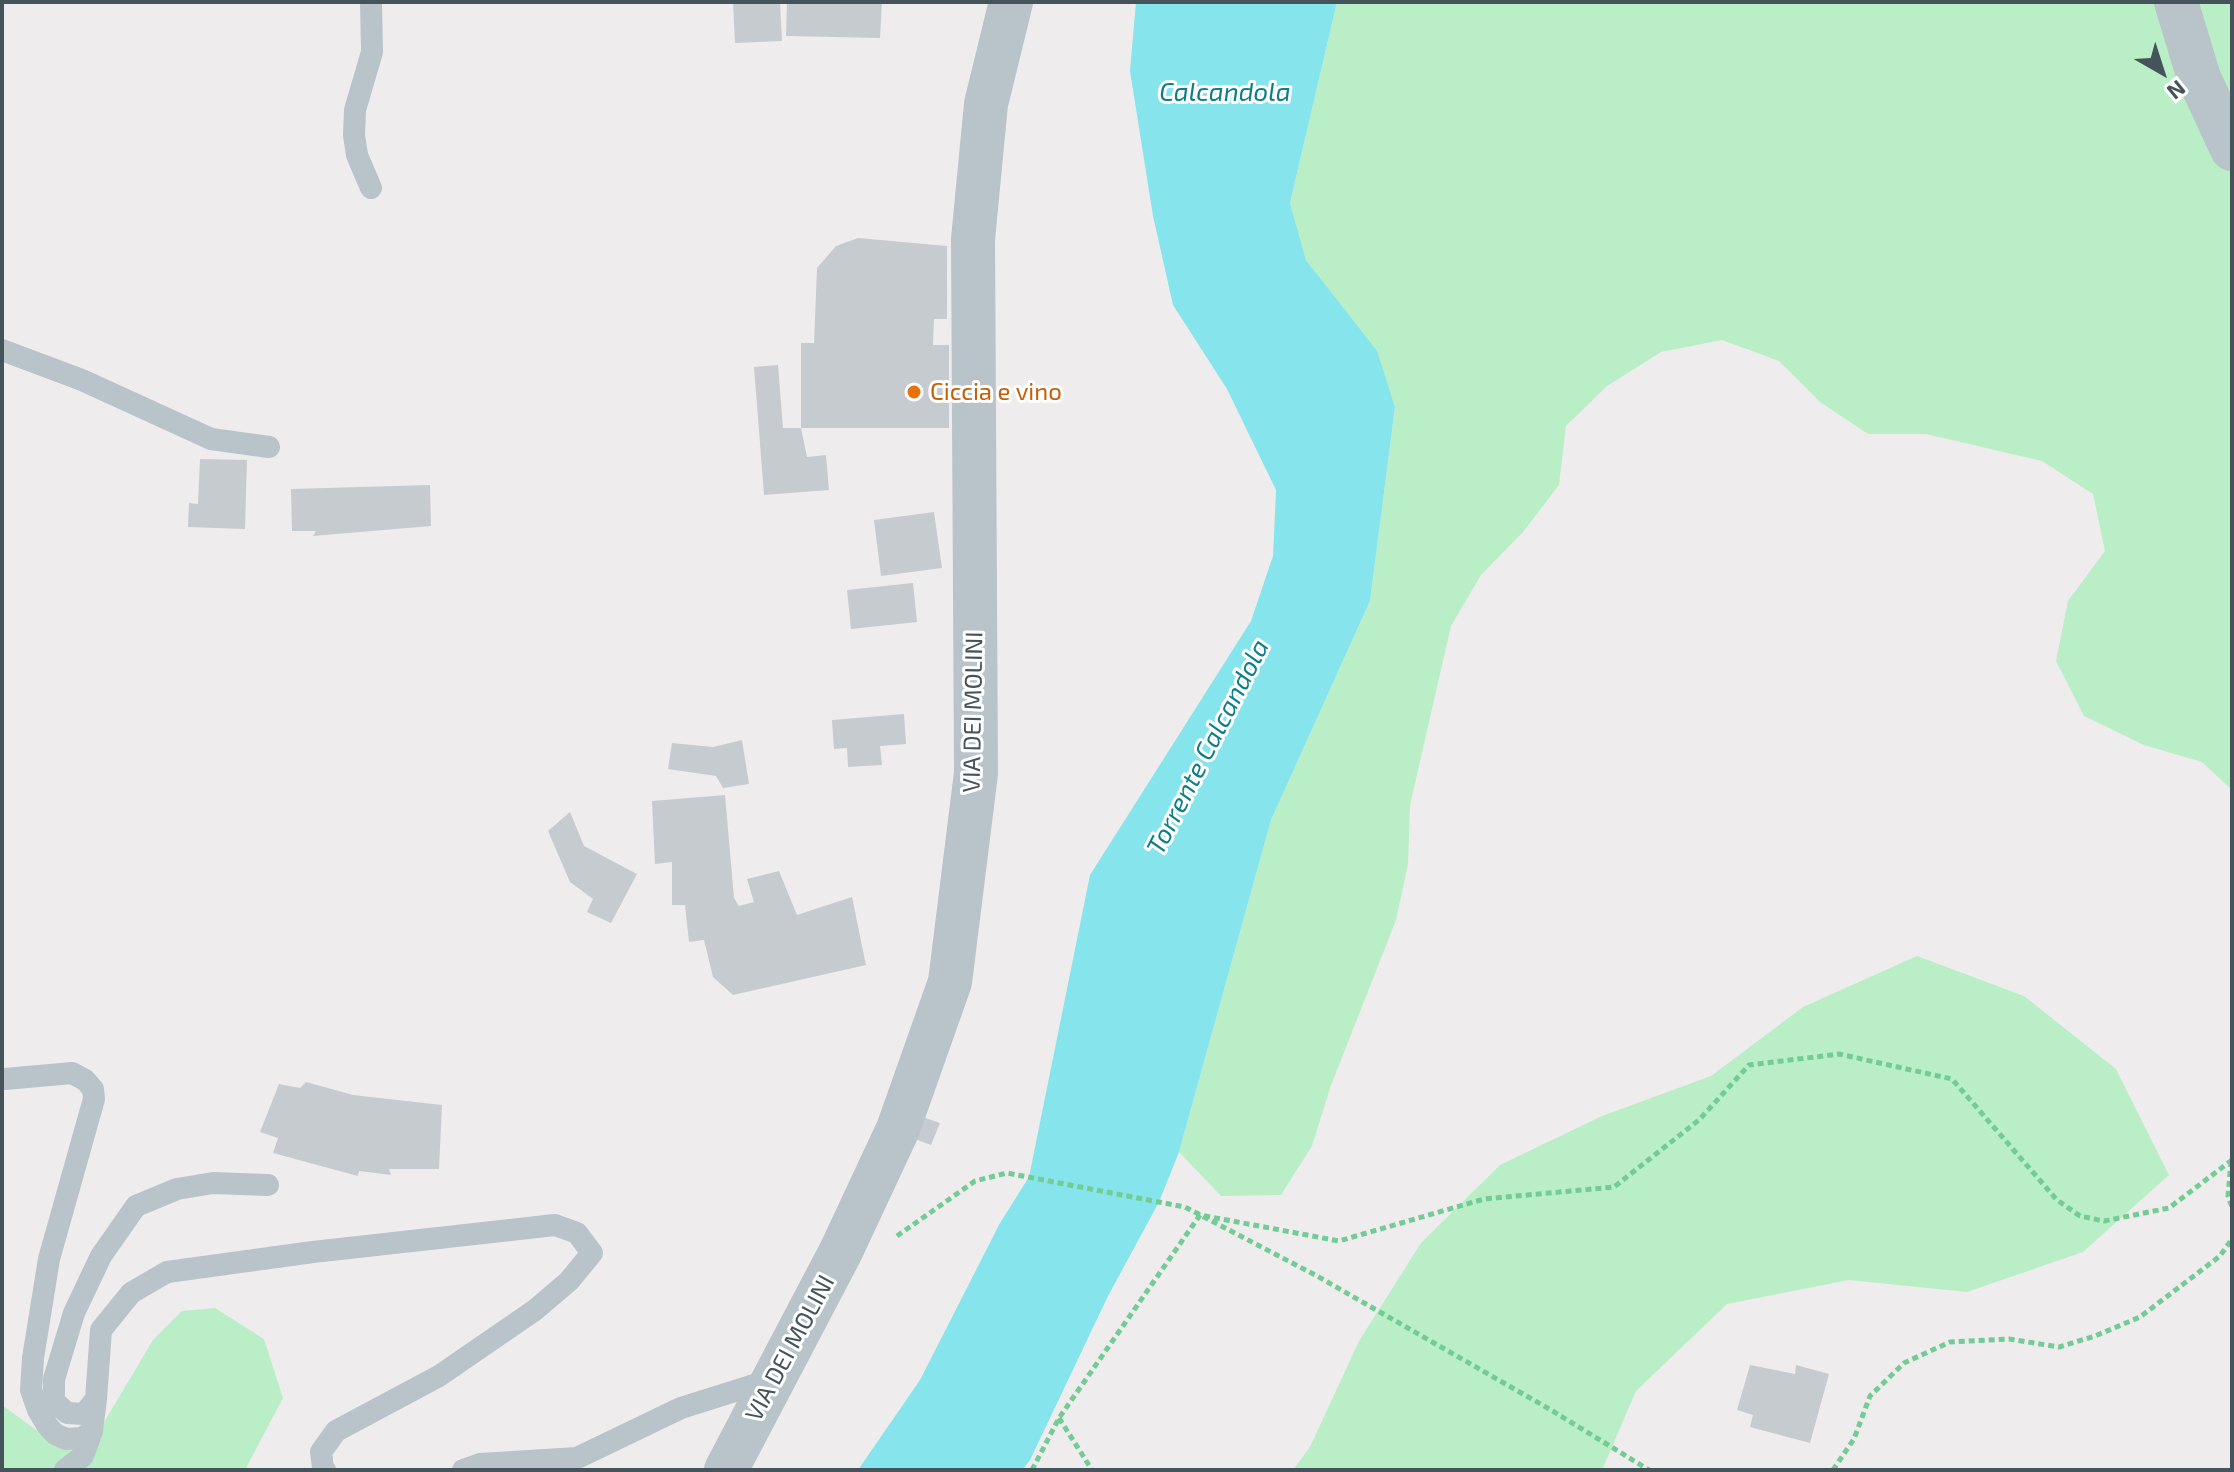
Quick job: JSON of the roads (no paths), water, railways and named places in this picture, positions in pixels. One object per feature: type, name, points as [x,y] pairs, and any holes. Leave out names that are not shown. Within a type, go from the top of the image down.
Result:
[{"type":"street","name":"VIA DEI MOLINI","points":[[726,1470],[841,1251],[898,1129],[950,982],[976,773],[973,239],[986,104],[1011,2]]},
{"type":"street","points":[[2176,2],[2199,78],[2232,149]]},
{"type":"lane","points":[[371,2],[372,52],[355,110],[354,135],[357,155],[371,188]]},
{"type":"lane","points":[[2,350],[82,380],[211,439],[269,447]]},
{"type":"lane","points":[[5,1079],[72,1073],[93,1089],[94,1099],[49,1259],[31,1390],[38,1410],[55,1434],[66,1439],[82,1438],[92,1431]]},
{"type":"lane","points":[[96,1399],[84,1414],[67,1413],[54,1401],[54,1379],[74,1313],[101,1256],[136,1206],[177,1189],[213,1183],[268,1185]]},
{"type":"lane","points":[[65,1470],[83,1456],[92,1431],[101,1330],[131,1293],[167,1272],[555,1225],[577,1233],[592,1253],[569,1281],[535,1310],[439,1376],[336,1431],[321,1452],[325,1470]]},
{"type":"lane","points":[[463,1470],[480,1464],[577,1458],[681,1408],[773,1379]]},
{"type":"water","name":"Calcandola","points":[[1136,2],[1337,2],[1290,203],[1306,260],[1377,351],[1395,407],[1370,601],[1271,820],[1179,1152],[1159,1202],[1108,1296],[1030,1460],[1022,1470],[858,1470],[920,1380],[1000,1223],[1029,1177],[1090,875],[1251,621],[1273,556],[1276,490],[1227,389],[1173,305],[1153,216],[1130,71]]},
{"type":"place","name":"Ciccia e vino","points":[[914,392]]},
{"type":"water label","name":"Torrente Calcandola","points":[[1208,747]]}]
